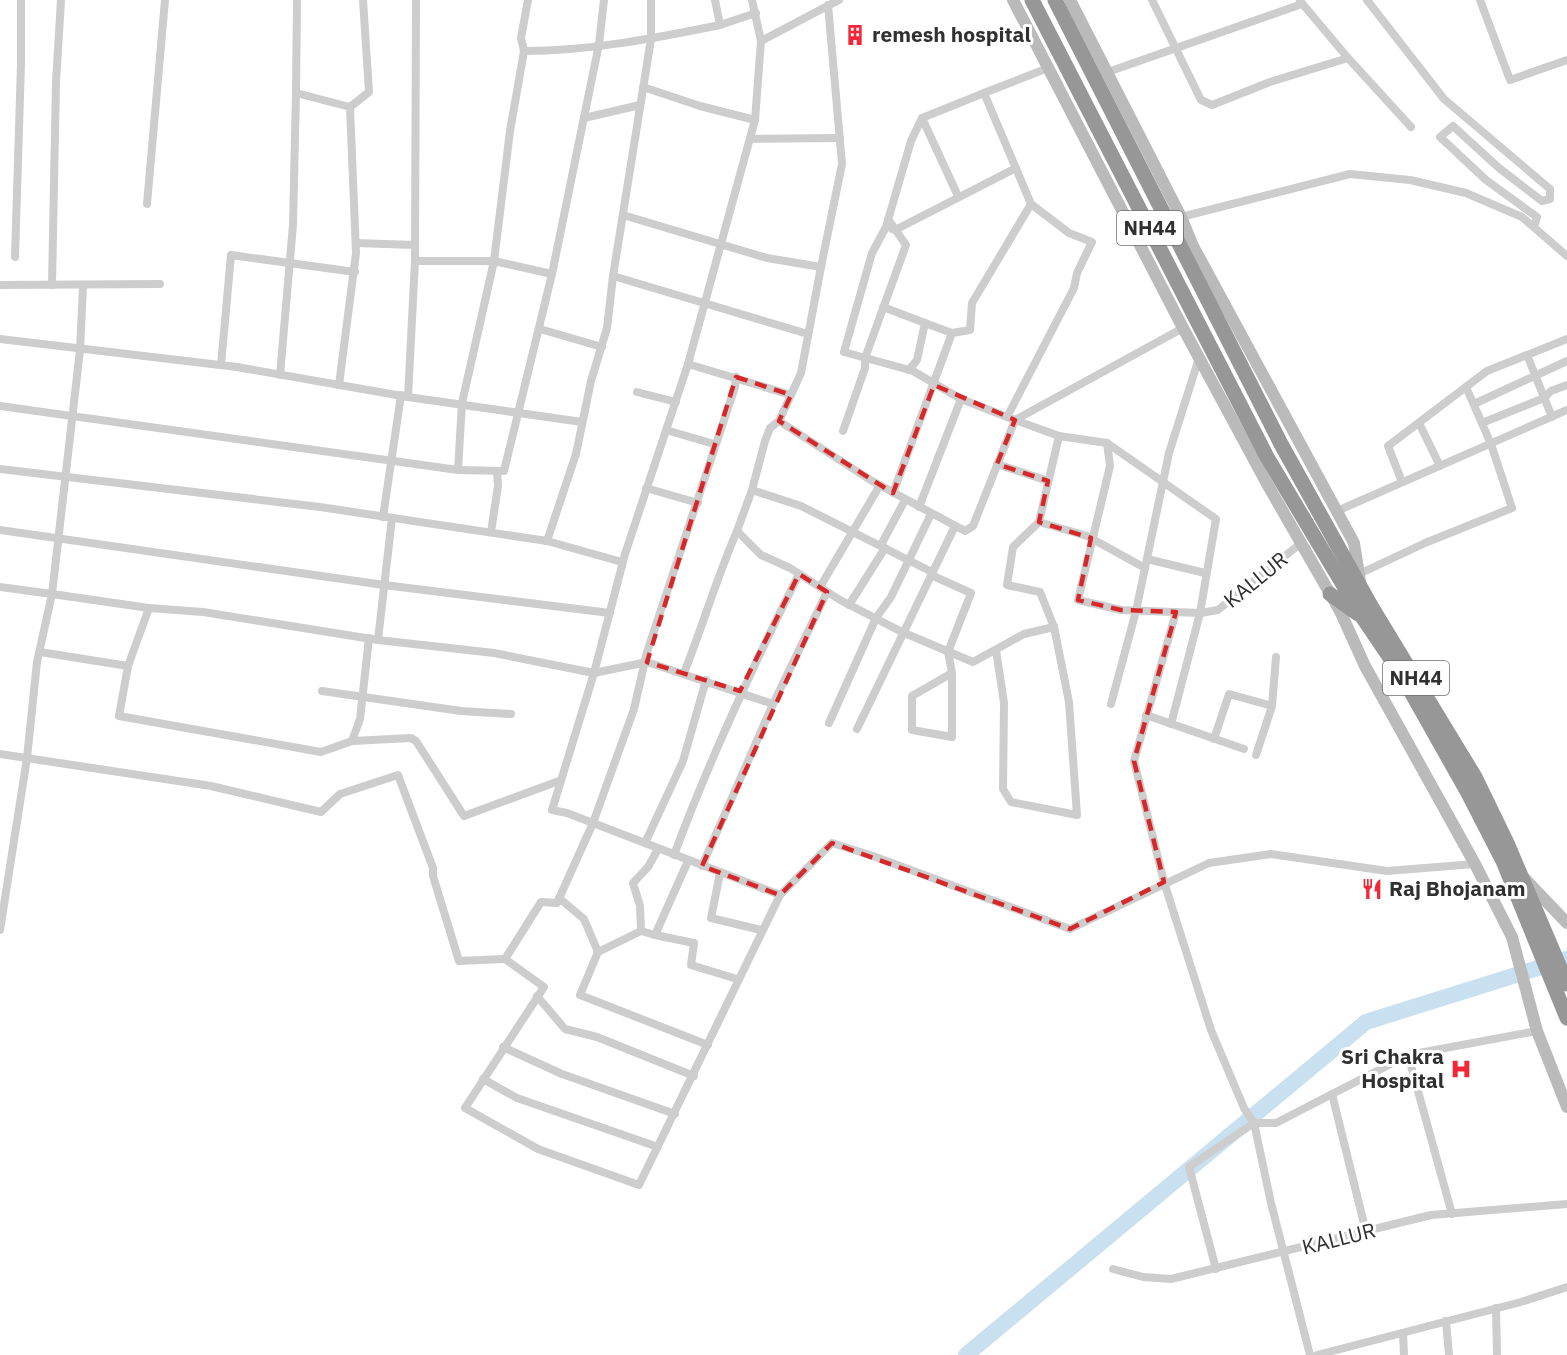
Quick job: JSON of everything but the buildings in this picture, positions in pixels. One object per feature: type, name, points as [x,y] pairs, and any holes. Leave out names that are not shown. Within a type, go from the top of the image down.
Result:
[{"type":"highway","name":"NH44","points":[[1032,0],[1267,457],[1363,618],[1401,674],[1468,793],[1533,920],[1563,990],[1567,1018]]},
{"type":"highway","name":"NH44","points":[[1055,0],[1281,444],[1475,777],[1520,874],[1533,920]]},
{"type":"highway","points":[[1330,594],[1363,618]]},
{"type":"street","points":[[15,258],[21,0]]},
{"type":"street","points":[[52,285],[56,82],[61,0]]},
{"type":"street","points":[[147,204],[165,0]]},
{"type":"street","points":[[280,375],[290,264],[297,0]]},
{"type":"street","points":[[350,107],[369,92],[363,0]]},
{"type":"street","points":[[378,640],[392,460],[405,396],[415,261],[416,0]]},
{"type":"street","points":[[458,470],[462,403],[494,261],[510,131],[524,51],[521,38],[528,0]]},
{"type":"street","points":[[0,406],[458,470],[504,471],[552,274],[599,44],[604,0]]},
{"type":"street","points":[[547,541],[576,454],[582,422],[607,328],[613,276],[651,39],[651,0]]},
{"type":"street","points":[[715,0],[720,25]]},
{"type":"street","points":[[752,0],[761,40],[755,120],[688,364],[622,562],[594,674],[559,781],[552,810],[780,895]]},
{"type":"street","points":[[761,40],[838,0]]},
{"type":"street","points":[[1013,0],[1183,328],[1330,594],[1365,666],[1475,864],[1512,937],[1538,1031],[1567,1107]]},
{"type":"street","points":[[1070,0],[1105,73],[1181,217],[1198,256],[1354,543],[1360,581],[1425,543],[1512,508],[1491,444],[1466,387]]},
{"type":"street","points":[[1152,0],[1201,100],[1212,105],[1270,82],[1348,58]]},
{"type":"street","points":[[1367,0],[1444,99],[1550,189],[1550,199],[1542,201],[1499,168],[1453,126],[1440,137],[1486,180],[1538,217],[1534,227]]},
{"type":"street","points":[[1480,0],[1510,80],[1567,60]]},
{"type":"street","points":[[1105,73],[1301,2],[1411,127]]},
{"type":"street","points":[[684,672],[710,608],[717,578],[738,531],[770,428],[779,421],[801,373],[842,165],[828,5]]},
{"type":"street","points":[[524,51],[562,51],[599,44],[651,39],[720,25],[756,13]]},
{"type":"street","points":[[1048,68],[922,118],[911,141],[887,223],[872,253],[844,352],[909,370],[961,399],[1059,436],[1107,443],[1216,519],[1200,613],[1171,724]]},
{"type":"street","points":[[643,87],[700,106],[755,120]]},
{"type":"street","points":[[296,93],[350,107]]},
{"type":"street","points":[[779,421],[905,500],[965,531],[973,526],[998,464],[1011,418],[1074,288],[1077,273],[1092,242],[1069,233],[1031,204],[984,93]]},
{"type":"street","points":[[584,118],[640,105]]},
{"type":"street","points":[[339,385],[355,272],[356,243],[350,107]]},
{"type":"street","points":[[922,118],[958,196]]},
{"type":"street","points":[[750,139],[840,138]]},
{"type":"street","points":[[895,230],[1016,168]]},
{"type":"street","points":[[1181,217],[1271,196],[1350,174],[1410,180],[1466,194],[1522,217],[1567,256]]},
{"type":"street","points":[[884,307],[952,333],[970,330],[972,303],[1031,204]]},
{"type":"street","points":[[623,215],[767,258],[821,267]]},
{"type":"street","points":[[843,431],[866,368],[865,358],[906,245],[887,223]]},
{"type":"street","points":[[356,243],[415,246]]},
{"type":"street","points":[[221,366],[231,255],[355,272]]},
{"type":"street","points":[[415,261],[494,261],[552,274]]},
{"type":"street","points":[[613,276],[808,334]]},
{"type":"street","points":[[0,285],[160,284]]},
{"type":"street","points":[[0,930],[27,758],[40,652],[52,594],[80,350],[83,286]]},
{"type":"street","points":[[909,370],[917,360],[925,323]]},
{"type":"street","points":[[1011,418],[1183,328]]},
{"type":"street","points":[[540,329],[602,346]]},
{"type":"street","points":[[893,493],[952,333]]},
{"type":"street","points":[[0,339],[221,366],[582,422]]},
{"type":"street","points":[[1402,482],[1388,446],[1487,371],[1567,339]]},
{"type":"street","points":[[1527,355],[1552,417]]},
{"type":"street","points":[[1111,704],[1136,611],[1163,481],[1199,357]]},
{"type":"street","points":[[1474,404],[1567,361]]},
{"type":"street","points":[[688,364],[791,395]]},
{"type":"street","points":[[505,959],[541,902],[557,903],[593,824],[634,709],[647,662],[647,652],[698,503],[714,444],[732,397],[736,377]]},
{"type":"street","points":[[1482,423],[1544,398],[1551,391],[1567,385]]},
{"type":"street","points":[[637,392],[676,402]]},
{"type":"street","points":[[919,507],[961,399]]},
{"type":"street","points":[[1337,511],[1567,410]]},
{"type":"street","points":[[1419,423],[1440,466]]},
{"type":"street","points":[[666,430],[714,444]]},
{"type":"street","points":[[996,650],[1004,704],[1003,789],[1011,802],[1077,815],[1069,702],[1054,627],[1040,592],[1007,585],[1013,546],[1039,522],[1059,436]]},
{"type":"street","points":[[1091,538],[1110,466],[1107,443]]},
{"type":"street","points":[[998,464],[1048,481]]},
{"type":"street","points":[[0,469],[491,532],[547,541],[622,562]]},
{"type":"street","points":[[491,532],[498,486],[496,471]]},
{"type":"street","points":[[702,866],[824,590],[880,485]]},
{"type":"street","points":[[646,488],[698,503]]},
{"type":"street","points":[[752,490],[801,506],[971,593],[948,652],[952,673],[952,737],[912,730],[912,696],[952,673]]},
{"type":"street","points":[[849,604],[883,546],[905,500]]},
{"type":"street","points":[[829,723],[876,618],[891,597],[931,514]]},
{"type":"street","points":[[1039,522],[1091,538],[1145,568]]},
{"type":"street","points":[[857,729],[955,526]]},
{"type":"street","points":[[0,530],[384,585],[610,613]]},
{"type":"street","points":[[738,531],[761,555],[902,632],[973,662],[1024,634],[1054,627]]},
{"type":"street","name":"KALLUR","points":[[1091,538],[1078,600],[1136,611],[1200,613],[1218,610],[1301,543]]},
{"type":"street","points":[[1147,559],[1205,573]]},
{"type":"street","points":[[674,855],[704,773],[740,691],[799,574]]},
{"type":"street","points":[[0,587],[149,608],[203,612],[378,640],[494,653],[594,674],[647,662],[684,672],[773,704]]},
{"type":"street","points":[[149,608],[128,666],[119,716],[321,752],[352,741],[411,738],[416,741],[464,816],[559,781]]},
{"type":"street","points":[[1176,612],[1134,761],[1164,882],[1211,1030],[1244,1108],[1254,1123],[1310,1355]]},
{"type":"street","points":[[352,741],[360,719],[369,638]]},
{"type":"street","points":[[40,652],[128,666]]},
{"type":"street","points":[[1256,755],[1272,706],[1276,657]]},
{"type":"street","points":[[645,843],[683,761],[706,680]]},
{"type":"street","points":[[322,691],[362,698],[511,714]]},
{"type":"street","points":[[1214,739],[1229,694],[1272,706]]},
{"type":"street","points":[[1146,715],[1244,749]]},
{"type":"street","points":[[0,754],[211,786],[321,812],[340,794],[398,775],[433,868],[433,876],[459,961],[505,959],[544,987],[465,1108],[538,1149],[639,1185],[694,1076],[737,979],[780,895],[832,843],[1070,929],[1164,882],[1209,863],[1271,854],[1387,871],[1475,864]]},
{"type":"street","points":[[641,931],[640,906],[633,883],[648,867],[658,849]]},
{"type":"street","points":[[655,935],[688,861]]},
{"type":"street","points":[[720,873],[711,918],[761,930]]},
{"type":"street","points":[[1520,874],[1567,922]]},
{"type":"street","points":[[559,898],[584,919],[598,952]]},
{"type":"street","points":[[708,1045],[580,995],[598,952],[641,931],[694,943],[692,965],[737,979]]},
{"type":"street","points":[[537,996],[565,1029],[597,1037],[694,1076]]},
{"type":"street","points":[[1216,1269],[1189,1167],[1254,1123],[1276,1123],[1408,1055],[1538,1031]]},
{"type":"street","points":[[503,1047],[562,1074],[675,1114]]},
{"type":"street","points":[[1408,1055],[1452,1214]]},
{"type":"street","points":[[483,1079],[517,1098],[658,1147]]},
{"type":"street","points":[[1332,1094],[1366,1232]]},
{"type":"street","name":"KALLUR","points":[[1113,1269],[1143,1277],[1171,1279],[1431,1215],[1567,1204]]},
{"type":"street","points":[[1317,1355],[1567,1287]]},
{"type":"street","points":[[1496,1308],[1497,1355]]},
{"type":"street","points":[[1446,1321],[1449,1355]]},
{"type":"street","points":[[1403,1333],[1404,1355]]},
{"type":"highlighted area","points":[[736,377],[791,395],[779,421],[893,493],[934,385],[1015,420],[997,464],[1048,481],[1039,522],[1091,538],[1078,600],[1121,610],[1176,612],[1134,761],[1164,882],[1070,929],[832,843],[780,895],[702,866],[827,592],[799,574],[740,691],[647,662]]},
{"type":"waterway","points":[[966,1355],[1366,1022],[1567,959]]},
{"type":"place","name":"remesh hospital","points":[[855,35]]},
{"type":"place","name":"Raj Bhojanam","points":[[1372,889]]},
{"type":"place","name":"Sri Chakra Hospital","points":[[1461,1069]]}]
